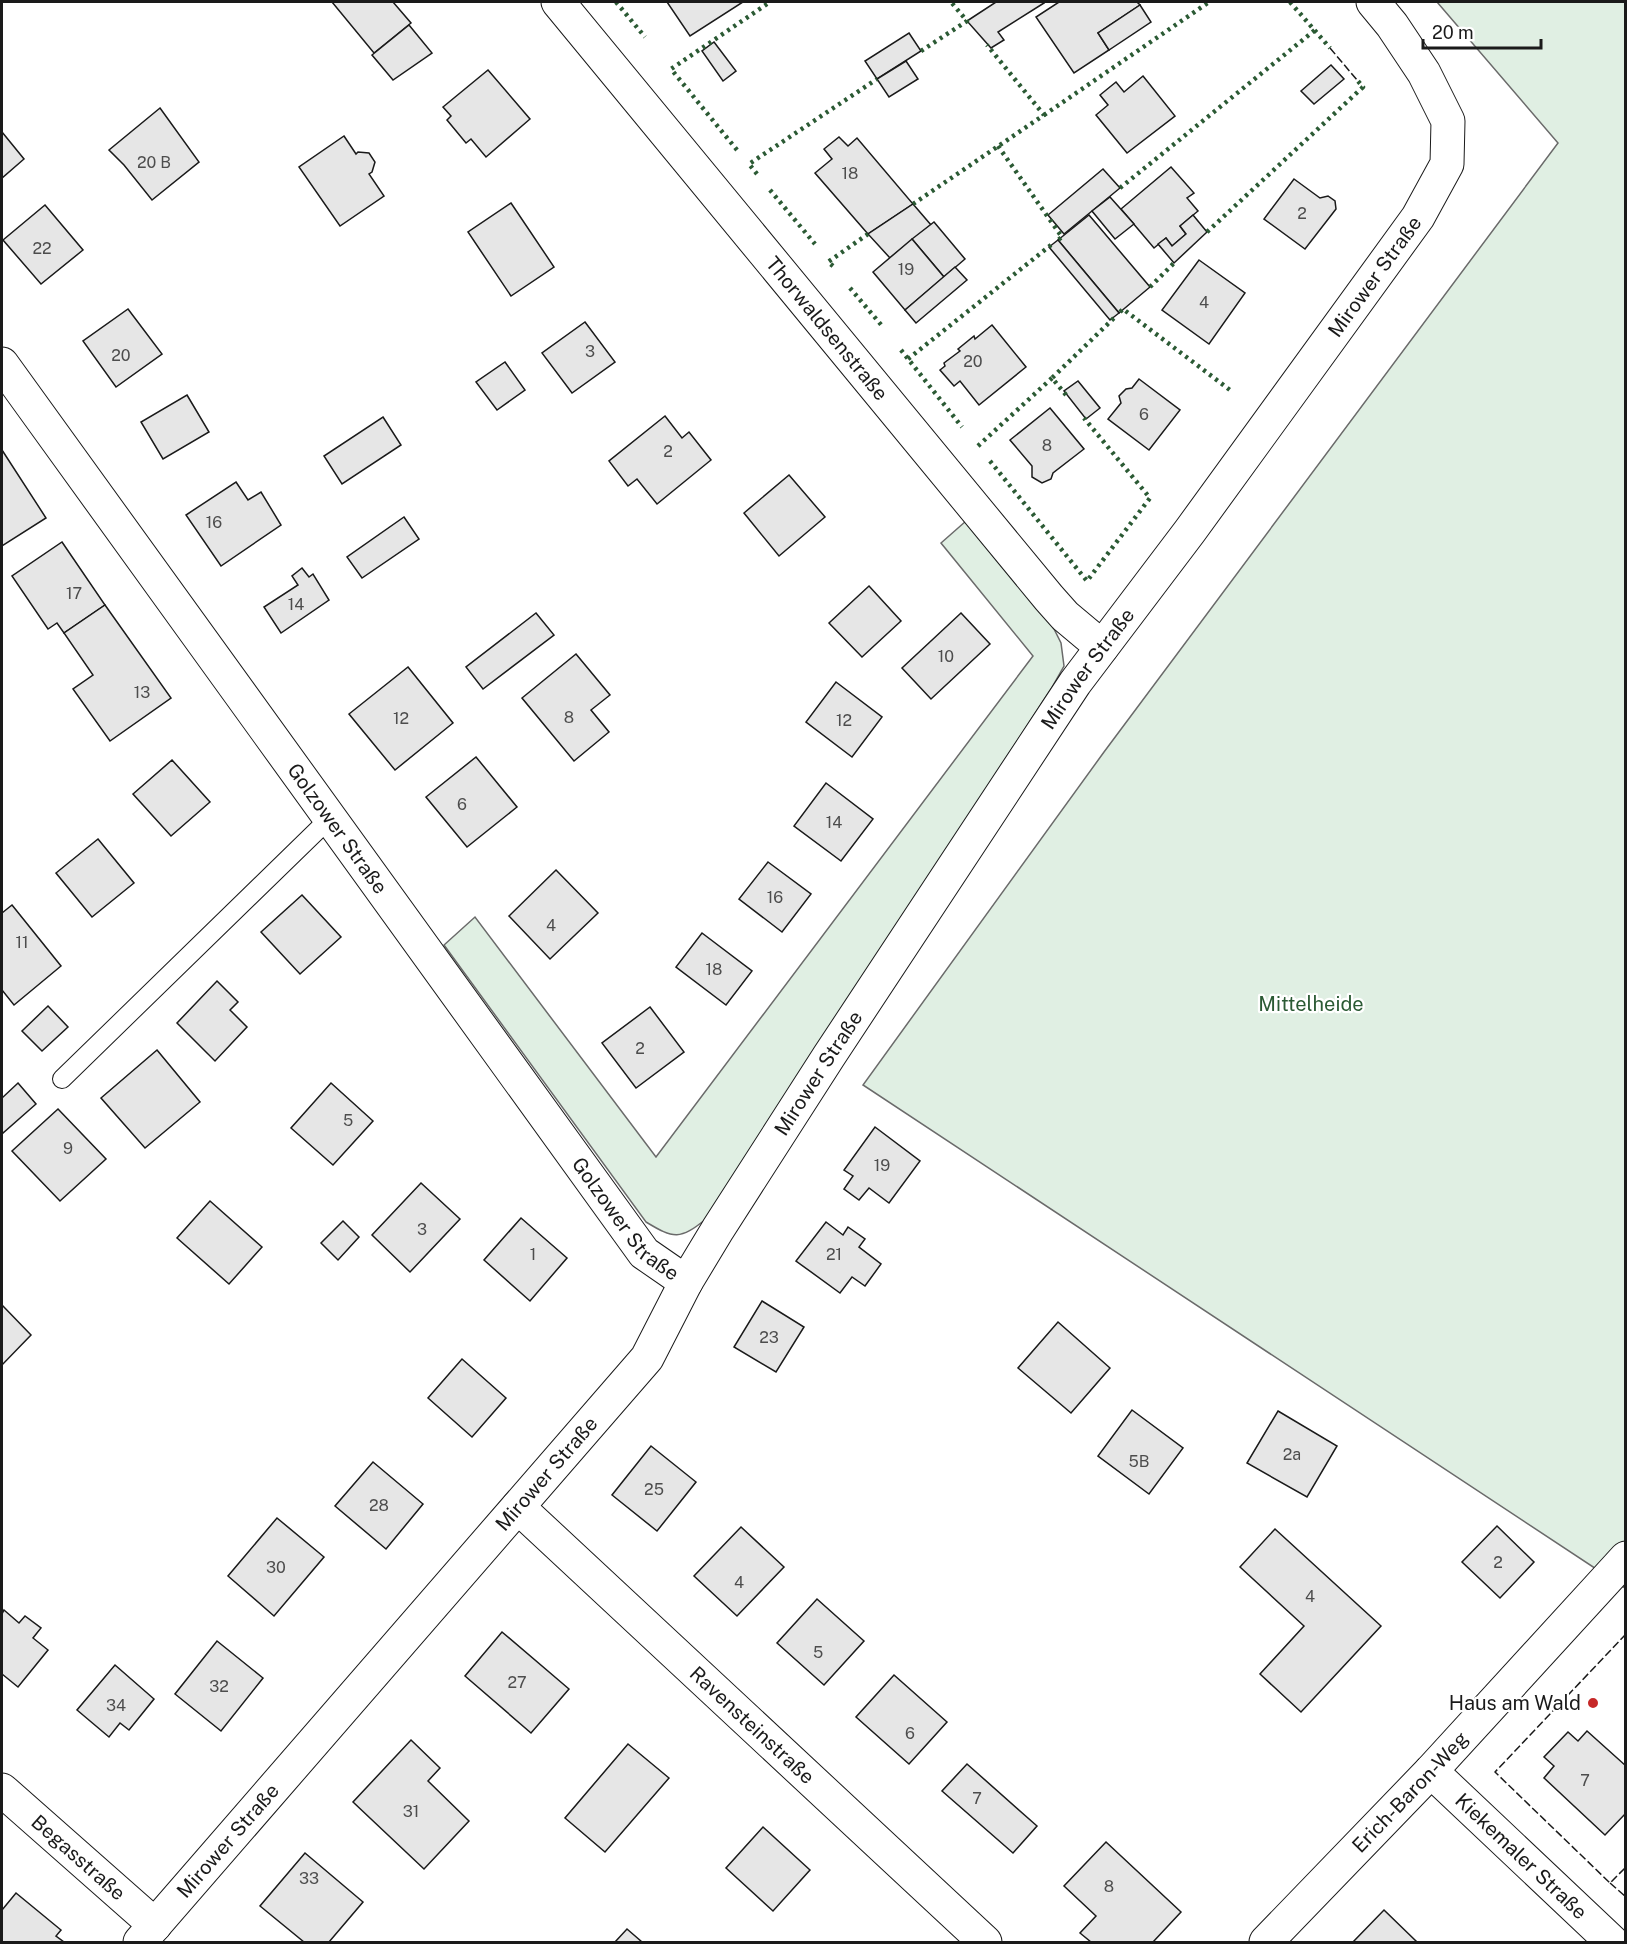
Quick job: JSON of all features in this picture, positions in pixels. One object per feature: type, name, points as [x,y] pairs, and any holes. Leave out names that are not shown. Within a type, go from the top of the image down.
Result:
[{"type":"street","name":"Thorwaldsenstraße","points":[[558,2],[1049,598],[1065,616],[1102,647]]},
{"type":"street","name":"Mirower Straße","points":[[147,1934],[648,1358],[686,1282],[829,1056],[1075,683],[1190,531],[1418,217],[1447,164],[1448,121],[1424,73],[1392,25],[1373,2]]},
{"type":"street","name":"Golzower Straße","points":[[2,364],[644,1253],[686,1282]]},
{"type":"street","name":"Ravensteinstraße","points":[[518,1507],[985,1942]]},
{"type":"street","name":"Erich-Baron-Weg","points":[[1266,1942],[1431,1771],[1626,1557]]},
{"type":"street","name":"Kiekemaler Straße","points":[[1431,1771],[1612,1942]]},
{"type":"street","name":"Begasstraße","points":[[2,1790],[147,1934]]},
{"type":"lane","points":[[62,1079],[331,817]]},
{"type":"green space","name":"Mittelheide","points":[[1437,2],[1625,2],[1625,1588],[863,1085],[1104,752],[1558,143]]},
{"type":"green space","points":[[966,521],[1050,621],[1061,643],[1064,666],[706,1219],[683,1234],[664,1232],[646,1222],[444,945],[475,917],[656,1157],[1033,656],[941,543]]},
{"type":"building","points":[[332,2],[393,2],[411,23],[374,53]]},
{"type":"building","points":[[667,2],[743,2],[690,36]]},
{"type":"building","points":[[996,2],[1044,3],[998,32],[1004,40],[991,48],[967,21]]},
{"type":"building","points":[[1059,2],[1137,2],[1140,5],[1098,33],[1109,50],[1074,73],[1036,17]]},
{"type":"building","points":[[1140,5],[1151,22],[1109,50],[1098,33]]},
{"type":"building","points":[[409,25],[432,53],[393,80],[372,55]]},
{"type":"building","points":[[909,33],[921,51],[877,79],[865,61]]},
{"type":"building","points":[[714,42],[736,71],[723,81],[702,51]]},
{"type":"building","points":[[906,61],[918,79],[889,97],[877,79]]},
{"type":"building","points":[[1331,65],[1344,79],[1314,104],[1301,91]]},
{"type":"building","points":[[488,70],[530,119],[486,157],[471,139],[466,143],[447,120],[451,116],[443,107]]},
{"type":"building","points":[[1143,76],[1175,116],[1127,153],[1096,115],[1108,105],[1100,95],[1116,82],[1124,92]]},
{"type":"building","points":[[160,108],[199,162],[152,200],[109,150]]},
{"type":"building","points":[[2,132],[24,159],[2,178]]},
{"type":"building","points":[[344,136],[356,154],[358,152],[369,153],[375,162],[369,174],[384,196],[340,226],[299,167]]},
{"type":"building","points":[[839,137],[848,146],[857,138],[913,204],[868,234],[815,173],[832,159],[824,149]]},
{"type":"building","points":[[1171,167],[1194,193],[1187,198],[1198,211],[1180,226],[1186,234],[1172,246],[1166,238],[1154,248],[1121,209]]},
{"type":"building","points":[[1103,169],[1120,188],[1064,234],[1048,215]]},
{"type":"building","points":[[1294,179],[1320,198],[1328,196],[1335,201],[1336,209],[1305,249],[1264,219]]},
{"type":"building","points":[[1110,197],[1134,224],[1115,239],[1092,211]]},
{"type":"building","points":[[511,203],[554,267],[511,296],[468,232]]},
{"type":"building","points":[[913,204],[931,225],[890,258],[868,234]]},
{"type":"building","points":[[45,205],[83,250],[41,284],[3,240]]},
{"type":"building","points":[[1089,215],[1150,287],[1119,313],[1058,240]]},
{"type":"building","points":[[1193,215],[1207,232],[1174,263],[1158,244],[1166,238],[1172,246],[1186,234],[1180,226]]},
{"type":"building","points":[[934,222],[965,259],[944,277],[912,239]]},
{"type":"building","points":[[912,239],[944,277],[905,310],[873,272]]},
{"type":"building","points":[[1058,240],[1119,313],[1110,320],[1049,247]]},
{"type":"building","points":[[1199,260],[1245,293],[1209,344],[1162,310]]},
{"type":"building","points":[[955,267],[967,280],[916,323],[905,310]]},
{"type":"building","points":[[128,309],[162,354],[116,387],[83,341]]},
{"type":"building","points":[[585,322],[615,362],[572,393],[542,353]]},
{"type":"building","points":[[992,325],[1026,367],[979,405],[960,381],[954,386],[940,370],[945,366],[944,363],[960,351],[958,349]]},
{"type":"building","points":[[505,362],[525,390],[497,410],[476,382]]},
{"type":"building","points":[[1139,379],[1180,410],[1149,450],[1108,419],[1121,403],[1119,396],[1126,389],[1132,388]]},
{"type":"building","points":[[1078,381],[1100,408],[1086,419],[1064,391]]},
{"type":"building","points":[[187,395],[209,432],[163,459],[141,422]]},
{"type":"building","points":[[1050,408],[1084,449],[1053,473],[1051,479],[1042,483],[1032,477],[1032,466],[1010,440]]},
{"type":"building","points":[[665,416],[682,438],[689,432],[711,460],[657,504],[637,479],[628,486],[609,461]]},
{"type":"building","points":[[383,417],[401,445],[342,484],[324,456]]},
{"type":"building","points":[[2,450],[46,518],[2,546]]},
{"type":"building","points":[[789,475],[825,517],[779,556],[744,513]]},
{"type":"building","points":[[236,482],[248,500],[261,492],[281,525],[221,566],[186,515]]},
{"type":"building","points":[[404,517],[419,539],[362,578],[347,557]]},
{"type":"building","points":[[62,542],[105,605],[64,633],[57,623],[48,629],[12,576]]},
{"type":"building","points":[[302,568],[309,577],[313,574],[329,600],[281,633],[264,607],[298,585],[292,576]]},
{"type":"building","points":[[869,586],[901,621],[862,657],[829,623]]},
{"type":"building","points":[[105,605],[171,698],[110,741],[73,689],[93,675],[64,633]]},
{"type":"building","points":[[536,613],[554,635],[483,689],[466,667]]},
{"type":"building","points":[[961,613],[990,644],[931,699],[902,668]]},
{"type":"building","points":[[576,654],[610,695],[591,710],[609,732],[574,761],[522,698]]},
{"type":"building","points":[[408,667],[453,723],[395,770],[349,714]]},
{"type":"building","points":[[836,682],[882,717],[852,757],[806,722]]},
{"type":"building","points":[[476,757],[517,807],[467,847],[426,797]]},
{"type":"building","points":[[172,760],[210,802],[171,836],[133,794]]},
{"type":"building","points":[[826,783],[873,819],[841,861],[794,826]]},
{"type":"building","points":[[98,839],[134,883],[92,917],[56,873]]},
{"type":"building","points":[[768,862],[811,894],[782,932],[739,899]]},
{"type":"building","points":[[556,870],[598,913],[550,959],[509,916]]},
{"type":"building","points":[[302,895],[341,937],[300,974],[261,932]]},
{"type":"building","points":[[12,905],[61,966],[14,1005],[2,990],[2,913]]},
{"type":"building","points":[[702,933],[752,971],[726,1005],[676,967]]},
{"type":"building","points":[[217,981],[238,1002],[230,1010],[247,1027],[215,1061],[177,1023]]},
{"type":"building","points":[[48,1006],[68,1027],[42,1051],[22,1031]]},
{"type":"building","points":[[650,1007],[684,1052],[636,1088],[602,1043]]},
{"type":"building","points":[[157,1050],[200,1102],[145,1148],[101,1098]]},
{"type":"building","points":[[18,1083],[36,1104],[3,1133],[2,1098]]},
{"type":"building","points":[[331,1083],[373,1121],[333,1165],[291,1128]]},
{"type":"building","points":[[58,1109],[106,1159],[60,1201],[12,1151]]},
{"type":"building","points":[[875,1127],[920,1161],[889,1203],[869,1188],[859,1200],[844,1189],[853,1176],[844,1170]]},
{"type":"building","points":[[421,1183],[460,1219],[410,1272],[372,1235]]},
{"type":"building","points":[[210,1201],[262,1247],[229,1284],[177,1238]]},
{"type":"building","points":[[521,1218],[567,1258],[530,1301],[484,1260]]},
{"type":"building","points":[[343,1221],[359,1237],[338,1260],[321,1243]]},
{"type":"building","points":[[826,1222],[843,1235],[848,1227],[865,1239],[859,1247],[881,1264],[865,1286],[852,1277],[840,1293],[796,1261]]},
{"type":"building","points":[[762,1301],[804,1327],[776,1372],[734,1347]]},
{"type":"building","points":[[2,1305],[31,1335],[2,1365]]},
{"type":"building","points":[[1058,1322],[1110,1368],[1071,1413],[1018,1368]]},
{"type":"building","points":[[462,1359],[506,1398],[472,1437],[428,1398]]},
{"type":"building","points":[[1132,1410],[1183,1448],[1149,1494],[1098,1456]]},
{"type":"building","points":[[1278,1411],[1337,1446],[1307,1497],[1247,1463]]},
{"type":"building","points":[[651,1446],[696,1482],[657,1531],[612,1495]]},
{"type":"building","points":[[373,1462],[423,1504],[386,1549],[335,1506]]},
{"type":"building","points":[[277,1518],[324,1557],[274,1616],[228,1576]]},
{"type":"building","points":[[1497,1526],[1534,1562],[1500,1598],[1462,1562]]},
{"type":"building","points":[[741,1527],[784,1567],[737,1616],[694,1576]]},
{"type":"building","points":[[1275,1529],[1381,1626],[1301,1712],[1260,1674],[1304,1626],[1240,1567]]},
{"type":"building","points":[[817,1599],[864,1641],[824,1685],[777,1643]]},
{"type":"building","points":[[4,1610],[19,1623],[25,1616],[41,1628],[33,1638],[48,1650],[18,1687],[2,1674],[2,1614]]},
{"type":"building","points":[[502,1632],[569,1689],[531,1733],[465,1676]]},
{"type":"building","points":[[217,1641],[263,1678],[221,1731],[175,1694]]},
{"type":"building","points":[[115,1665],[154,1699],[129,1730],[120,1723],[109,1737],[77,1710]]},
{"type":"building","points":[[894,1675],[947,1722],[909,1764],[856,1717]]},
{"type":"building","points":[[1587,1731],[1626,1766],[1626,1813],[1605,1835],[1544,1778],[1554,1766],[1544,1757],[1568,1732],[1578,1741]]},
{"type":"building","points":[[411,1740],[440,1768],[428,1781],[469,1821],[424,1869],[353,1802]]},
{"type":"building","points":[[628,1744],[669,1778],[605,1852],[565,1818]]},
{"type":"building","points":[[967,1764],[1037,1826],[1013,1853],[942,1791]]},
{"type":"building","points":[[763,1827],[810,1870],[773,1911],[726,1868]]},
{"type":"building","points":[[1106,1842],[1181,1912],[1153,1942],[1091,1942],[1080,1933],[1096,1916],[1064,1886]]},
{"type":"building","points":[[305,1853],[363,1902],[329,1942],[304,1942],[260,1906]]},
{"type":"building","points":[[16,1893],[61,1930],[56,1936],[64,1942],[2,1942],[2,1910]]},
{"type":"building","points":[[1384,1910],[1417,1942],[1353,1942]]},
{"type":"building","points":[[627,1929],[642,1942],[615,1942]]},
{"type":"hedge","points":[[616,2],[645,37]]},
{"type":"hedge","points":[[737,150],[671,69],[770,2]]},
{"type":"hedge","points":[[921,51],[967,21],[951,2]]},
{"type":"hedge","points":[[1044,115],[1209,2]]},
{"type":"hedge","points":[[1290,2],[1330,48]]},
{"type":"hedge","points":[[1120,188],[1315,30]]},
{"type":"hedge","points":[[913,204],[1044,115],[987,45]]},
{"type":"hedge","points":[[757,174],[749,164],[877,79]]},
{"type":"hedge","points":[[1207,232],[1363,87],[1357,80]]},
{"type":"hedge","points":[[998,146],[1062,237],[1058,240]]},
{"type":"hedge","points":[[770,190],[815,244]]},
{"type":"hedge","points":[[833,266],[828,262],[868,234]]},
{"type":"hedge","points":[[908,359],[1051,245]]},
{"type":"hedge","points":[[1150,287],[1174,263]]},
{"type":"hedge","points":[[850,288],[883,327]]},
{"type":"hedge","points":[[1120,312],[1123,309],[1230,390]]},
{"type":"hedge","points":[[1066,395],[1052,378],[1114,318]]},
{"type":"hedge","points":[[901,350],[962,427]]},
{"type":"hedge","points":[[978,446],[1052,378]]},
{"type":"hedge","points":[[990,461],[1087,581],[1150,498],[1084,418]]},
{"type":"fence","points":[[1330,48],[1357,80]]},
{"type":"fence","points":[[1626,1634],[1495,1772],[1610,1883],[1626,1867]]},
{"type":"fence","points":[[1610,1883],[1626,1897]]},
{"type":"place","name":"Haus am Wald","points":[[1593,1703]]}]
